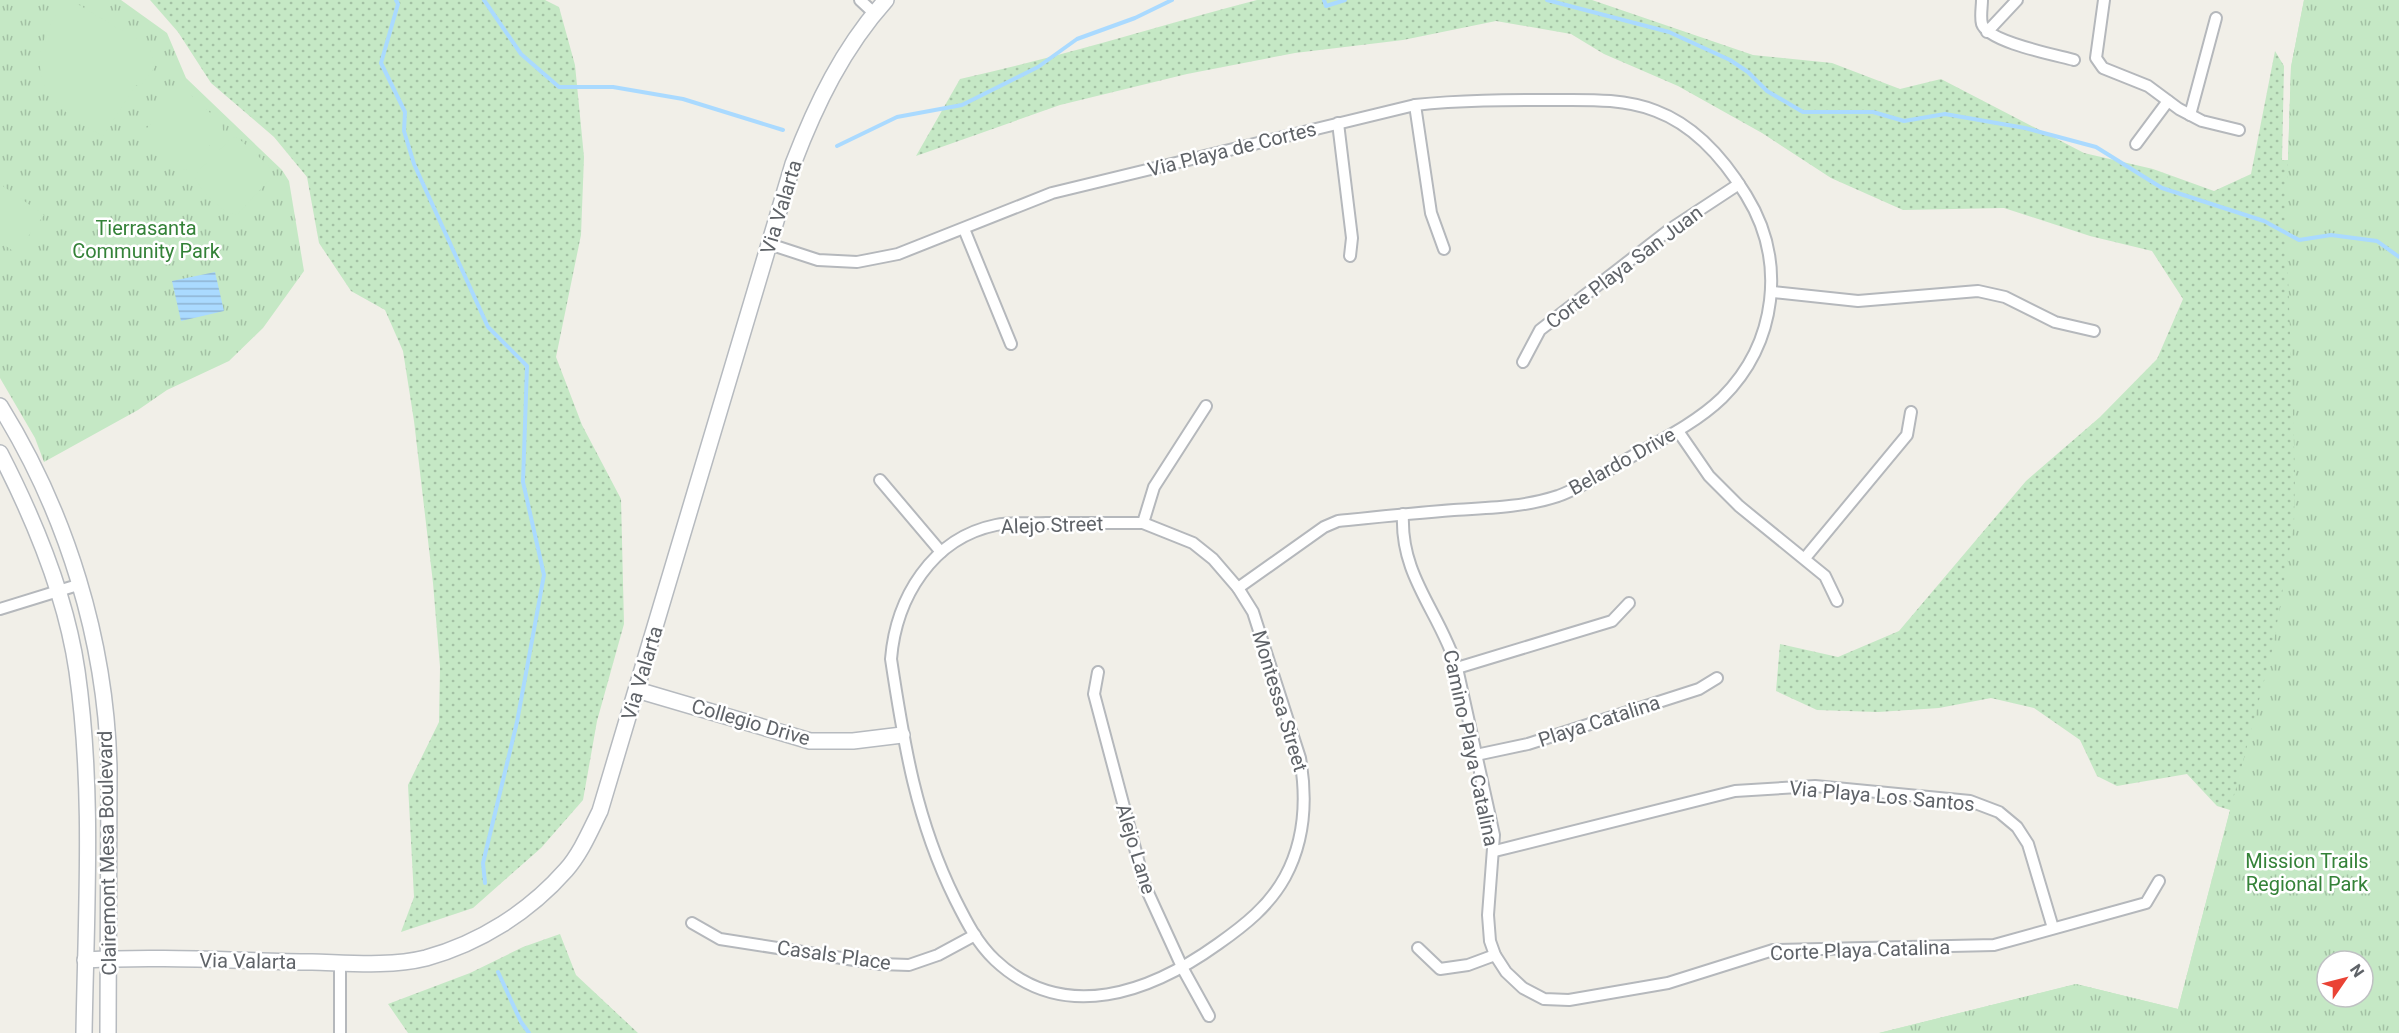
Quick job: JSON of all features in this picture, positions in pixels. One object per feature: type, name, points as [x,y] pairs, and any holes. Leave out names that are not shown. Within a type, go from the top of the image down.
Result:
[{"type":"main road","name":"Via Valarta","points":[[85,960],[109,958],[340,963],[396,962],[425,958],[476,940],[536,899],[567,869],[583,846],[600,811],[769,244],[812,116],[840,60],[886,0]]},
{"type":"main road","name":"Clairemont Mesa Boulevard","points":[[0,406],[42,483],[81,584],[98,667],[109,743],[108,1033]]},
{"type":"main road","name":"Clairemont Mesa Boulevard","points":[[0,453],[21,493],[58,590],[77,669],[86,756],[84,1033]]},
{"type":"main road","name":"Collegio Drive","points":[[637,690],[810,741],[853,741],[902,735]]},
{"type":"street","points":[[860,0],[874,13]]},
{"type":"street","points":[[1982,0],[1982,20],[1987,32],[2009,42],[2074,60]]},
{"type":"street","points":[[1987,32],[2017,0]]},
{"type":"street","points":[[2104,0],[2096,58],[2103,68],[2148,86],[2190,115],[2214,126],[2240,130]]},
{"type":"street","points":[[2190,115],[2216,18]]},
{"type":"street","name":"Via Playa de Cortes","points":[[769,244],[818,260],[857,262],[898,254],[1052,193],[1416,105],[1464,100],[1591,100],[1629,103],[1655,110],[1680,122],[1700,138]]},
{"type":"street","points":[[2136,144],[2168,101]]},
{"type":"street","points":[[1416,105],[1431,213],[1444,249]]},
{"type":"street","points":[[1338,123],[1352,238],[1350,256]]},
{"type":"street","name":"Belardo Drive","points":[[1238,588],[1324,527],[1338,521],[1522,505],[1558,495],[1678,431],[1721,399],[1746,371],[1770,311],[1773,292],[1767,245],[1753,206],[1739,184],[1700,138]]},
{"type":"street","name":"Corte Playa San Juan","points":[[1523,362],[1540,330],[1669,230],[1739,184]]},
{"type":"street","points":[[964,229],[1011,344]]},
{"type":"street","points":[[1773,292],[1858,301],[1978,291],[2005,297],[2055,322],[2094,331]]},
{"type":"street","points":[[1143,523],[1154,487],[1206,406]]},
{"type":"street","points":[[1805,558],[1906,435],[1911,412]]},
{"type":"street","points":[[1678,431],[1709,476],[1731,498],[1825,576],[1837,601]]},
{"type":"street","points":[[880,480],[941,552]]},
{"type":"street","name":"Camino Playa Catalina","points":[[1403,514],[1402,531],[1410,570],[1450,645],[1457,668],[1494,835],[1495,851],[1488,915],[1490,941],[1495,955]]},
{"type":"street","name":"Alejo Street","points":[[902,735],[891,659],[895,628],[913,585],[941,552],[974,532],[1004,524],[1143,523],[1193,543],[1214,559],[1238,588]]},
{"type":"street","points":[[0,609],[81,584]]},
{"type":"street","name":"Montessa Street","points":[[902,735],[911,781],[938,864],[975,935],[993,958],[1016,976],[1043,989],[1070,996],[1095,996],[1120,992],[1183,969],[1241,928],[1268,901],[1292,860],[1302,823],[1304,781],[1300,758],[1253,612],[1238,588]]},
{"type":"street","points":[[1457,668],[1612,621],[1629,603]]},
{"type":"street","name":"Alejo Lane","points":[[1098,672],[1094,694],[1145,886],[1183,969],[1209,1016]]},
{"type":"street","name":"Playa Catalina","points":[[1476,755],[1528,744],[1699,689],[1718,678]]},
{"type":"street","name":"Via Playa Los Santos","points":[[1495,851],[1735,791],[1792,785],[1970,801],[1999,812],[2017,827],[2028,844],[2053,928]]},
{"type":"street","name":"Corte Playa Catalina","points":[[1495,955],[1506,972],[1523,988],[1544,999],[1569,1000],[1668,982],[1773,950],[1994,945],[2146,903],[2159,881]]},
{"type":"street","name":"Casals Place","points":[[692,923],[720,939],[880,964],[909,965],[938,955],[975,935]]},
{"type":"street","points":[[1418,948],[1440,969],[1468,965],[1495,955]]},
{"type":"street","points":[[340,963],[340,1033]]},
{"type":"green space","name":"Tierrasanta Community Park","points":[[0,0],[121,0],[167,33],[186,78],[282,170],[289,181],[304,271],[263,328],[229,361],[167,390],[138,410],[44,462],[35,438],[0,378]]},
{"type":"green space","points":[[66,0],[71,0],[122,31],[124,28],[150,49],[155,67],[140,87],[136,85],[103,136],[63,109],[50,95],[42,79],[40,62],[43,43],[51,23]]},
{"type":"green space","points":[[150,0],[545,0],[559,7],[575,65],[584,157],[581,235],[556,357],[582,425],[621,499],[624,624],[597,721],[583,800],[541,848],[473,908],[401,932],[414,897],[408,785],[439,722],[440,667],[433,583],[414,421],[403,351],[385,310],[351,291],[319,243],[307,177],[274,137],[211,83],[178,32]]},
{"type":"green space","points":[[1257,0],[1592,0],[1753,55],[1832,63],[1900,89],[1941,79],[2084,153],[2153,169],[2214,191],[2251,174],[2275,51],[2284,66],[2282,160],[2288,160],[2291,67],[2304,0],[2399,0],[2399,1033],[1879,1033],[2076,984],[2178,1009],[2230,810],[2217,806],[2187,774],[2117,786],[2097,776],[2080,740],[2034,708],[1991,698],[1939,708],[1878,712],[1817,710],[1776,691],[1780,644],[1838,657],[1899,631],[2026,481],[2100,417],[2157,359],[2183,299],[2152,251],[2090,236],[2004,208],[1903,210],[1831,178],[1762,133],[1678,86],[1604,54],[1571,34],[1496,21],[1403,40],[1295,53],[1187,74],[1060,105],[916,156],[960,79]]},
{"type":"green space","name":"Mission Trails Regional Park","points":[[2304,0],[2399,0],[2399,1033],[1879,1033],[2076,984],[2178,1009],[2273,647],[2294,523],[2295,473],[2286,220],[2291,67]]},
{"type":"green space","points":[[181,92],[188,92],[222,124],[223,131],[187,170],[181,169],[146,138],[146,129]]},
{"type":"green space","points":[[237,137],[272,169],[272,177],[237,215],[231,214],[212,200],[195,175],[231,138]]},
{"type":"green space","points":[[0,184],[44,215],[16,253],[0,242]]},
{"type":"green space","points":[[560,934],[576,975],[638,1033],[408,1033],[388,1004],[470,973],[523,947]]},
{"type":"water","points":[[215,272],[224,311],[181,321],[172,281]]},
{"type":"waterway","points":[[396,0],[398,4],[381,63],[405,112],[404,131],[414,164],[488,327],[527,366],[523,482],[544,575],[517,722],[483,863],[485,883]]},
{"type":"waterway","points":[[484,0],[521,54],[559,87],[613,87],[683,99],[783,130]]},
{"type":"waterway","points":[[837,146],[897,117],[962,105],[1038,67],[1077,39],[1135,18],[1172,0]]},
{"type":"waterway","points":[[1324,0],[1326,6],[1345,0]]},
{"type":"waterway","points":[[1547,0],[1669,32],[1730,60],[1748,72],[1767,91],[1803,112],[1873,112],[1904,121],[1945,114],[2025,128],[2096,147],[2162,188],[2264,221],[2299,240],[2331,235],[2377,241],[2399,257]]},
{"type":"waterway","points":[[498,972],[521,1022],[529,1033]]}]
